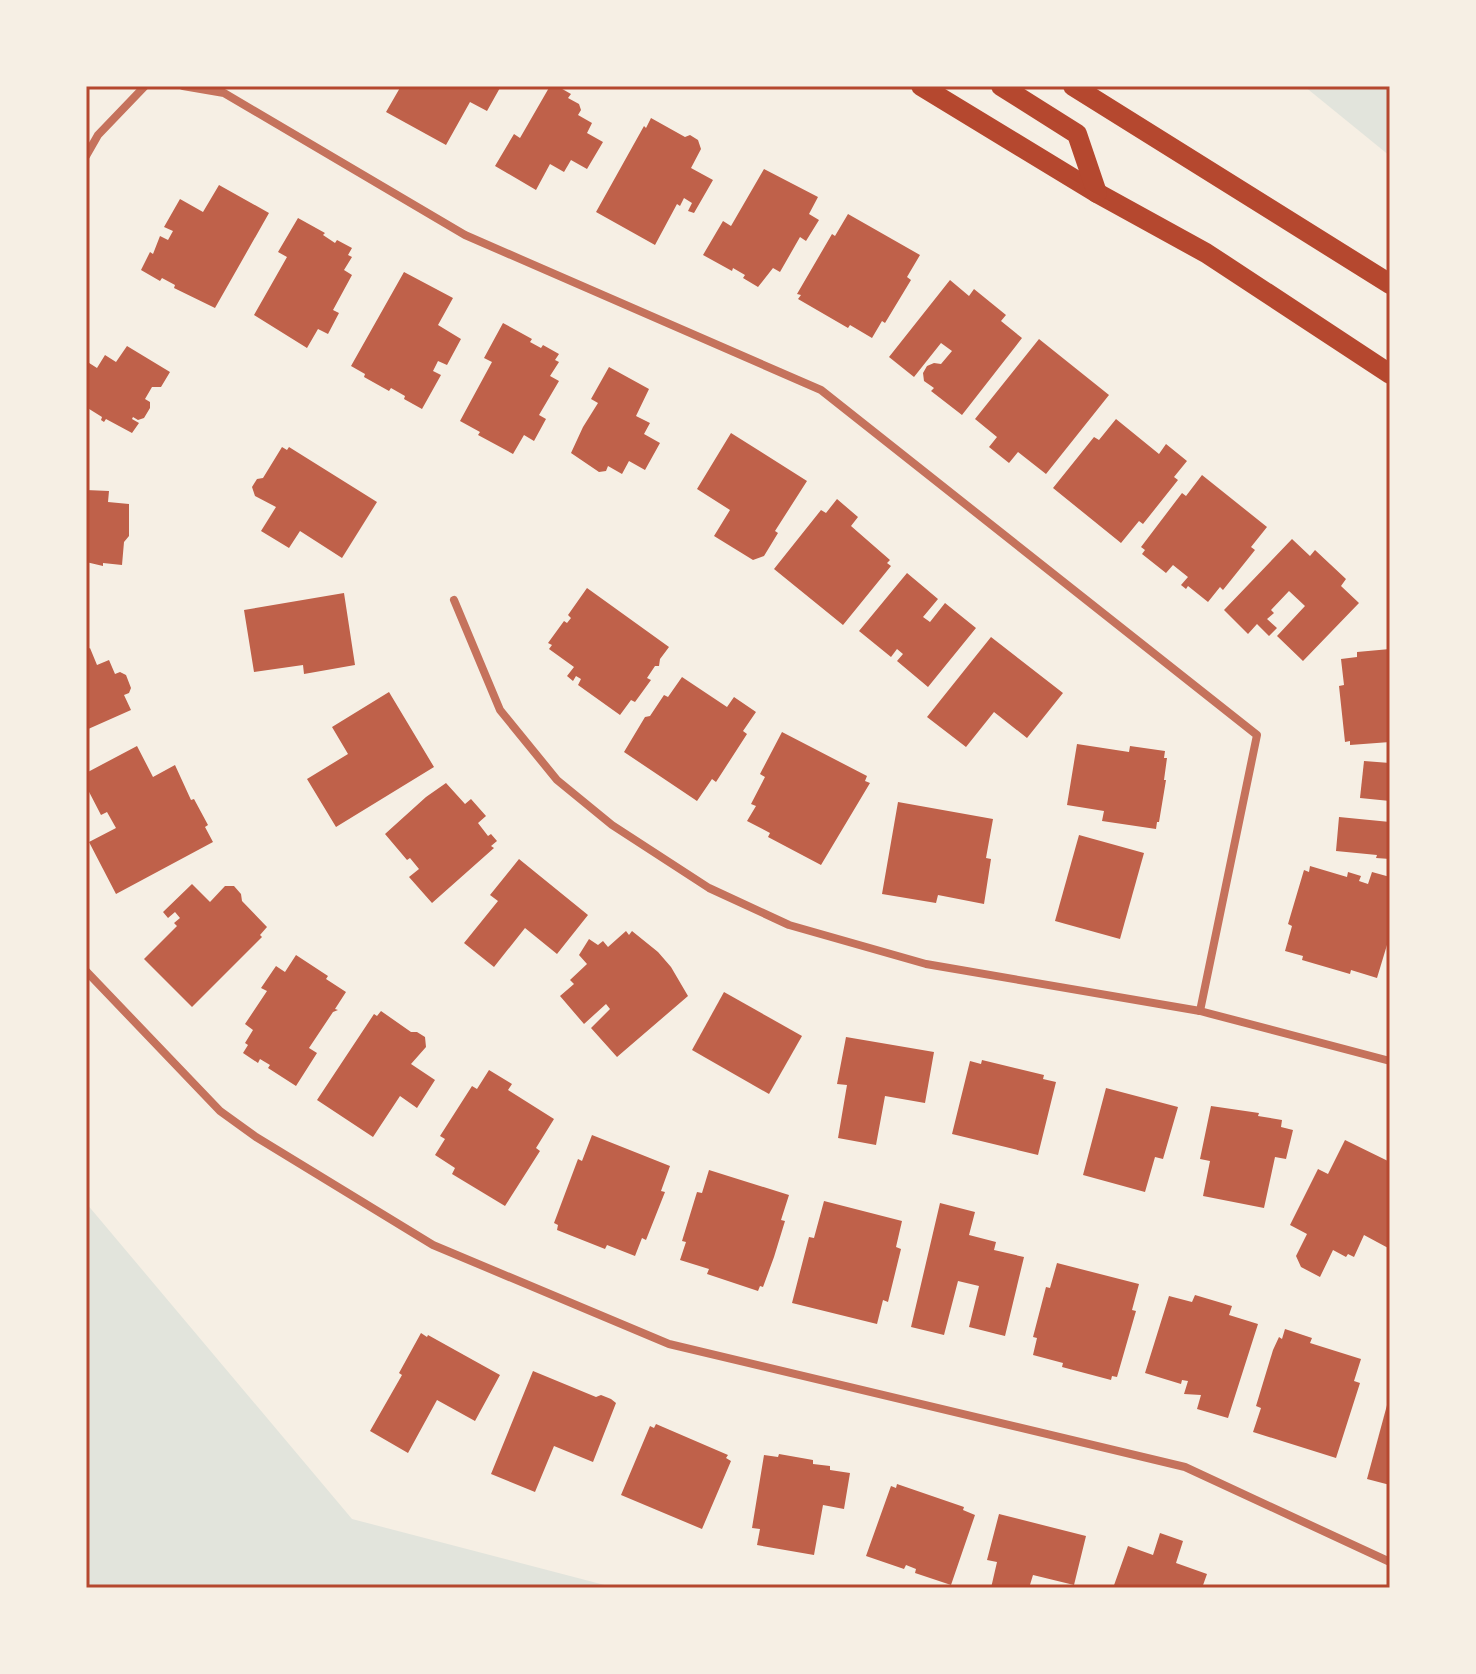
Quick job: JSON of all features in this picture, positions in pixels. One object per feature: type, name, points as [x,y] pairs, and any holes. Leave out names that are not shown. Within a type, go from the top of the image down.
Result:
[{"type":"main road","points":[[921,86],[1097,193],[1206,253],[1390,374]]},
{"type":"main road","points":[[1001,86],[1077,134],[1097,193]]},
{"type":"main road","points":[[1073,86],[1390,284]]},
{"type":"street","points":[[86,156],[98,135],[145,86]]},
{"type":"street","points":[[183,86],[224,93],[465,235],[821,390],[1257,735],[1200,1011]]},
{"type":"street","points":[[454,600],[500,710],[557,780],[612,825],[709,888],[789,925],[926,964],[1200,1011],[1390,1061]]},
{"type":"street","points":[[86,971],[220,1111],[256,1137],[433,1245],[669,1344],[1185,1467],[1390,1562]]},
{"type":"shaded area","points":[[1304,86],[1390,86],[1390,156]]},
{"type":"shaded area","points":[[86,1203],[352,1519],[616,1588],[86,1588]]},
{"type":"building","points":[[401,86],[501,86],[487,111],[470,102],[446,145],[386,112]]},
{"type":"building","points":[[550,86],[557,86],[571,94],[568,98],[579,104],[581,110],[578,115],[592,123],[587,133],[603,142],[587,169],[571,160],[564,172],[550,164],[536,190],[495,166],[514,134],[520,138]]},
{"type":"building","points":[[651,118],[685,137],[690,135],[698,140],[701,149],[691,168],[713,180],[694,213],[688,211],[692,203],[684,198],[680,206],[677,204],[655,245],[596,212]]},
{"type":"building","points":[[764,169],[818,197],[809,214],[819,220],[806,241],[800,237],[780,272],[773,268],[758,287],[733,268],[732,271],[703,255],[723,221],[731,226]]},
{"type":"building","points":[[219,185],[269,213],[215,308],[174,288],[175,285],[162,278],[160,281],[141,270],[150,252],[153,254],[160,236],[168,240],[173,231],[164,227],[180,199],[203,212]]},
{"type":"building","points":[[848,214],[920,255],[907,277],[911,280],[885,323],[882,321],[872,338],[798,299],[801,295],[797,294],[832,234],[835,236]]},
{"type":"building","points":[[298,218],[325,233],[323,235],[335,243],[337,240],[352,248],[348,255],[352,257],[344,270],[352,275],[333,310],[339,313],[328,334],[318,329],[307,348],[254,315],[287,257],[278,252]]},
{"type":"building","points":[[404,272],[453,298],[438,325],[461,339],[447,365],[438,361],[433,371],[441,375],[422,409],[391,388],[389,391],[364,377],[365,374],[351,366]]},
{"type":"building","points":[[950,280],[969,296],[974,289],[1006,315],[1001,321],[1022,338],[962,415],[931,391],[934,388],[924,381],[923,373],[927,366],[941,364],[952,351],[941,343],[914,377],[889,357]]},
{"type":"building","points":[[503,323],[532,339],[530,342],[559,354],[555,360],[559,362],[550,376],[559,381],[539,415],[546,419],[534,441],[524,435],[513,454],[460,421],[492,362],[484,358]]},
{"type":"building","points":[[1039,339],[1109,395],[1046,474],[1018,452],[1009,463],[989,447],[997,437],[975,419]]},
{"type":"building","points":[[127,346],[170,372],[161,387],[152,387],[145,399],[150,402],[150,408],[144,418],[138,420],[133,417],[139,423],[132,433],[106,419],[104,422],[102,417],[86,407],[86,361],[97,368],[105,355],[116,362]]},
{"type":"building","points":[[609,367],[649,389],[636,416],[650,423],[644,434],[660,443],[645,470],[629,461],[622,474],[608,466],[606,471],[599,472],[571,453],[598,403],[591,399]]},
{"type":"building","points":[[1116,419],[1159,454],[1166,444],[1187,461],[1174,477],[1178,480],[1143,524],[1139,521],[1121,543],[1053,488],[1094,437],[1099,440]]},
{"type":"building","points":[[731,433],[807,481],[775,531],[778,533],[764,556],[753,560],[714,536],[730,510],[697,489]]},
{"type":"building","points":[[282,447],[287,450],[289,447],[377,502],[342,558],[300,531],[289,548],[261,531],[276,507],[255,496],[252,487],[257,479],[263,478]]},
{"type":"building","points":[[1202,475],[1267,527],[1251,547],[1255,550],[1223,590],[1220,587],[1208,602],[1188,586],[1186,589],[1181,585],[1188,577],[1173,565],[1166,573],[1142,554],[1145,550],[1141,547],[1182,493],[1186,496]]},
{"type":"building","points":[[86,490],[109,491],[108,502],[129,504],[129,536],[124,542],[122,565],[103,563],[103,566],[86,562]]},
{"type":"building","points":[[837,499],[858,517],[851,526],[890,560],[887,563],[891,566],[843,625],[774,569],[821,510],[826,513]]},
{"type":"building","points":[[1292,539],[1310,556],[1315,550],[1346,579],[1341,586],[1359,603],[1303,661],[1277,636],[1305,606],[1289,591],[1271,610],[1274,613],[1267,619],[1277,628],[1269,636],[1257,624],[1248,634],[1224,610]]},
{"type":"building","points":[[907,573],[938,599],[923,617],[930,622],[945,603],[976,628],[928,687],[897,661],[903,654],[897,649],[891,657],[859,631]]},
{"type":"building","points":[[587,588],[669,647],[659,666],[655,666],[647,678],[651,680],[635,702],[631,700],[620,715],[578,685],[581,679],[576,676],[573,681],[567,676],[574,667],[549,649],[552,645],[548,643],[564,621],[567,623],[571,618],[568,615]]},
{"type":"building","points":[[344,593],[355,665],[304,674],[303,665],[254,672],[244,610]]},
{"type":"building","points":[[991,637],[1063,693],[1027,738],[994,712],[966,747],[927,717]]},
{"type":"building","points":[[90,648],[97,665],[109,660],[115,674],[120,672],[126,675],[131,688],[124,695],[131,710],[86,730],[86,650]]},
{"type":"building","points":[[1390,649],[1390,742],[1350,745],[1350,741],[1345,742],[1339,686],[1344,685],[1341,659],[1357,657],[1357,652]]},
{"type":"building","points":[[682,677],[727,707],[734,697],[756,712],[743,731],[747,734],[716,782],[712,779],[697,801],[624,752],[645,717],[650,716],[664,695],[668,697]]},
{"type":"building","points":[[389,692],[434,767],[336,827],[307,779],[348,754],[332,727]]},
{"type":"building","points":[[782,732],[867,776],[865,781],[870,783],[821,865],[768,837],[770,833],[747,821],[756,806],[751,804],[765,777],[760,774]]},
{"type":"building","points":[[1077,744],[1129,752],[1130,746],[1165,751],[1166,780],[1156,829],[1102,821],[1104,811],[1067,805]]},
{"type":"building","points":[[137,746],[153,777],[175,765],[191,800],[194,799],[208,825],[205,827],[213,842],[116,894],[89,842],[116,828],[107,812],[101,815],[86,786],[86,773]]},
{"type":"building","points":[[1364,761],[1390,763],[1390,801],[1360,798]]},
{"type":"building","points":[[446,783],[465,804],[471,799],[486,816],[478,823],[488,836],[491,834],[497,841],[491,846],[494,848],[432,903],[409,877],[419,869],[385,834]]},
{"type":"building","points":[[898,802],[993,819],[986,858],[991,859],[984,904],[938,895],[936,903],[882,894]]},
{"type":"building","points":[[1339,817],[1390,822],[1390,859],[1336,851]]},
{"type":"building","points":[[1079,835],[1144,853],[1120,939],[1055,921]]},
{"type":"building","points":[[519,859],[588,915],[557,954],[525,928],[494,967],[464,943],[498,901],[490,895]]},
{"type":"building","points":[[1310,866],[1347,877],[1348,872],[1361,876],[1359,881],[1368,884],[1372,872],[1390,877],[1390,935],[1377,978],[1351,970],[1350,974],[1302,960],[1303,956],[1285,951],[1292,926],[1288,924],[1304,870],[1309,872]]},
{"type":"building","points":[[192,884],[210,902],[225,886],[234,886],[241,894],[242,901],[267,927],[260,935],[262,937],[192,1007],[144,959],[177,926],[174,923],[180,918],[175,912],[168,918],[163,912]]},
{"type":"building","points":[[626,931],[629,935],[632,931],[658,952],[688,996],[617,1057],[591,1028],[610,1009],[606,1004],[584,1024],[560,996],[574,984],[570,980],[587,964],[579,955],[589,939],[598,945],[603,941],[608,947]]},
{"type":"building","points":[[296,955],[346,992],[335,1009],[338,1010],[333,1012],[309,1048],[317,1053],[296,1086],[268,1068],[270,1065],[260,1059],[258,1063],[243,1053],[253,1030],[245,1024],[267,991],[261,988],[276,966],[285,972]]},
{"type":"building","points":[[724,992],[802,1036],[769,1094],[692,1050]]},
{"type":"building","points":[[381,1011],[411,1032],[425,1037],[426,1047],[411,1064],[435,1080],[417,1108],[400,1096],[373,1137],[317,1100],[374,1014],[377,1016]]},
{"type":"building","points":[[846,1037],[934,1052],[925,1103],[885,1096],[876,1145],[838,1138],[847,1085],[837,1084]]},
{"type":"building","points":[[982,1060],[1044,1075],[1043,1079],[1056,1082],[1038,1155],[952,1134],[970,1061],[981,1064]]},
{"type":"building","points":[[489,1070],[512,1084],[508,1090],[554,1119],[536,1148],[540,1151],[505,1206],[452,1174],[455,1168],[435,1155],[445,1139],[440,1136],[472,1086],[477,1089]]},
{"type":"building","points":[[1106,1088],[1178,1107],[1163,1159],[1155,1157],[1145,1192],[1083,1175]]},
{"type":"building","points":[[1211,1106],[1259,1113],[1258,1116],[1282,1120],[1281,1127],[1293,1130],[1286,1159],[1275,1157],[1264,1208],[1203,1196],[1210,1161],[1200,1159]]},
{"type":"building","points":[[592,1135],[670,1166],[661,1191],[665,1192],[646,1240],[642,1238],[635,1256],[607,1245],[605,1249],[557,1230],[558,1225],[554,1223],[578,1159],[582,1161]]},
{"type":"building","points":[[1345,1140],[1390,1162],[1390,1249],[1364,1235],[1354,1257],[1348,1254],[1346,1257],[1333,1250],[1320,1277],[1301,1267],[1296,1256],[1307,1234],[1290,1225],[1318,1169],[1328,1174]]},
{"type":"building","points":[[709,1170],[789,1195],[774,1257],[763,1287],[760,1286],[758,1291],[707,1274],[709,1269],[680,1260],[686,1242],[682,1241],[697,1192],[702,1193]]},
{"type":"building","points":[[824,1201],[902,1221],[896,1247],[901,1249],[888,1302],[883,1300],[877,1324],[792,1303],[809,1237],[814,1238]]},
{"type":"building","points":[[940,1203],[975,1212],[969,1235],[996,1242],[994,1250],[1024,1257],[1005,1336],[969,1327],[979,1286],[958,1281],[944,1335],[911,1327]]},
{"type":"building","points":[[1057,1263],[1139,1284],[1132,1310],[1136,1311],[1117,1377],[1112,1376],[1111,1380],[1062,1367],[1063,1363],[1033,1355],[1037,1338],[1033,1337],[1046,1287],[1050,1288]]},
{"type":"building","points":[[1195,1295],[1232,1306],[1229,1315],[1258,1324],[1228,1418],[1197,1409],[1201,1395],[1184,1394],[1188,1381],[1182,1380],[1181,1384],[1145,1373],[1169,1296],[1192,1302]]},
{"type":"building","points":[[1285,1329],[1312,1338],[1310,1343],[1361,1359],[1354,1381],[1360,1383],[1336,1458],[1253,1432],[1261,1408],[1256,1406],[1273,1350]]},
{"type":"building","points":[[421,1333],[500,1375],[475,1421],[437,1400],[408,1453],[370,1431],[402,1375],[399,1373]]},
{"type":"building","points":[[533,1371],[616,1403],[593,1462],[554,1446],[535,1492],[491,1474]]},
{"type":"building","points":[[1390,1394],[1390,1485],[1367,1479]]},
{"type":"building","points":[[656,1424],[728,1455],[726,1458],[731,1461],[702,1529],[621,1495],[650,1426],[654,1428]]},
{"type":"building","points":[[779,1454],[813,1460],[813,1464],[830,1466],[830,1470],[850,1473],[844,1509],[823,1505],[814,1555],[757,1545],[760,1529],[752,1528],[764,1455],[778,1457]]},
{"type":"building","points":[[897,1484],[964,1507],[963,1510],[975,1515],[951,1585],[915,1573],[916,1569],[906,1565],[904,1569],[866,1556],[891,1486],[896,1488]]},
{"type":"building","points":[[999,1514],[1086,1536],[1074,1585],[1033,1575],[1029,1588],[991,1588],[997,1562],[987,1560]]},
{"type":"building","points":[[1160,1533],[1183,1541],[1176,1563],[1207,1574],[1202,1588],[1113,1588],[1128,1546],[1153,1555]]}]
